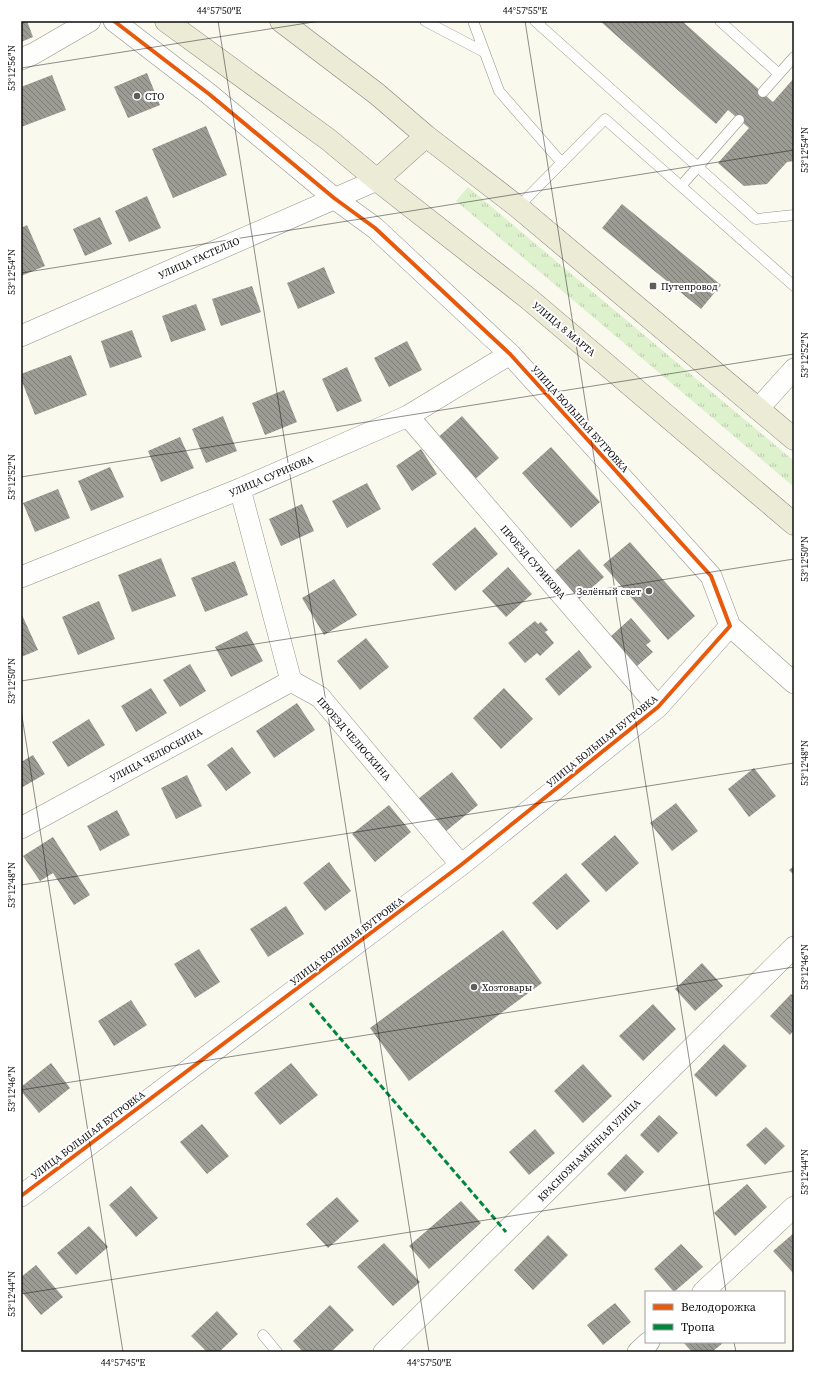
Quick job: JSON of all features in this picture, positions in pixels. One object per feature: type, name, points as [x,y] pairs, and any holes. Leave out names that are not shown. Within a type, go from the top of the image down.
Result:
[{"type":"main road","name":"УЛИЦА 8 МАРТА","points":[[166,21],[329,140],[377,180],[529,299],[794,524]]},
{"type":"main road","points":[[281,21],[377,94],[426,136],[518,207],[794,440]]},
{"type":"main road","points":[[377,180],[426,136]]},
{"type":"street","points":[[21,59],[33,54],[90,21]]},
{"type":"street","name":"УЛИЦА БОЛЬШАЯ БУГРОВКА","points":[[21,1196],[461,865],[658,707],[730,626],[711,576],[510,354],[375,228],[334,198],[209,94],[114,21]]},
{"type":"street","name":"УЛИЦА ГАСТЕЛЛО","points":[[21,336],[377,180]]},
{"type":"street","name":"УЛИЦА СУРИКОВА","points":[[21,577],[240,489],[408,416],[510,354]]},
{"type":"street","points":[[758,409],[794,369]]},
{"type":"street","name":"ПРОЕЗД СУРИКОВА","points":[[408,416],[658,707]]},
{"type":"street","points":[[240,489],[292,681]]},
{"type":"street","points":[[730,626],[794,683]]},
{"type":"street","name":"УЛИЦА ЧЕЛЮСКИНА","points":[[21,828],[292,681]]},
{"type":"street","name":"ПРОЕЗД ЧЕЛЮСКИНА","points":[[292,681],[320,697],[461,865]]},
{"type":"street","name":"КРАСНОЗНАМЁННАЯ УЛИЦА","points":[[384,1352],[794,947]]},
{"type":"street","points":[[704,1291],[794,1207]]},
{"type":"street","points":[[638,1352],[647,1343]]},
{"type":"lane","points":[[425,21],[484,52]]},
{"type":"lane","points":[[473,21],[499,91],[562,163]]},
{"type":"lane","points":[[535,21],[756,219],[794,215]]},
{"type":"lane","points":[[720,21],[779,74]]},
{"type":"lane","points":[[763,92],[794,58]]},
{"type":"lane","points":[[518,207],[605,119],[794,286]]},
{"type":"lane","points":[[681,186],[739,120]]},
{"type":"lane","points":[[263,1335],[277,1352]]},
{"type":"green space","points":[[468,187],[794,461],[794,487],[456,201]]},
{"type":"building","points":[[21,21],[27,21],[33,37],[21,42]]},
{"type":"building","points":[[600,21],[682,21],[773,102],[794,78],[794,161],[787,162],[767,184],[744,186],[718,163],[749,128],[728,110],[716,124]]},
{"type":"building","name":"СТО","points":[[147,73],[160,105],[128,118],[114,87]]},
{"type":"building","points":[[52,75],[66,110],[21,127],[21,87]]},
{"type":"building","points":[[206,126],[227,175],[173,198],[152,149]]},
{"type":"building","points":[[147,196],[161,228],[129,242],[115,211]]},
{"type":"building","points":[[622,204],[721,285],[701,309],[602,228]]},
{"type":"building","points":[[100,217],[112,244],[85,256],[73,229]]},
{"type":"building","points":[[27,225],[45,266],[21,276],[21,228]]},
{"type":"building","points":[[324,267],[335,293],[298,309],[287,283]]},
{"type":"building","points":[[252,286],[261,312],[221,326],[212,299]]},
{"type":"building","points":[[196,304],[206,330],[171,342],[162,316]]},
{"type":"building","points":[[132,330],[142,357],[110,368],[101,341]]},
{"type":"building","points":[[407,341],[422,370],[389,387],[374,358]]},
{"type":"building","points":[[71,355],[87,395],[35,415],[21,379],[21,374]]},
{"type":"building","points":[[347,367],[362,401],[337,412],[322,379]]},
{"type":"building","points":[[284,390],[297,422],[265,435],[252,403]]},
{"type":"building","points":[[223,416],[237,451],[206,463],[192,429]]},
{"type":"building","points":[[462,416],[499,458],[472,482],[435,440]]},
{"type":"building","points":[[180,437],[194,468],[161,482],[148,451]]},
{"type":"building","points":[[551,447],[600,502],[571,528],[522,473]]},
{"type":"building","points":[[421,449],[437,474],[412,491],[396,466]]},
{"type":"building","points":[[110,467],[124,497],[91,511],[78,481]]},
{"type":"building","points":[[367,483],[381,509],[347,528],[332,501]]},
{"type":"building","points":[[58,489],[70,518],[35,532],[23,503]]},
{"type":"building","points":[[302,504],[314,531],[281,546],[269,519]]},
{"type":"building","points":[[475,527],[498,554],[455,591],[432,564]]},
{"type":"building","name":"Зелёный свет","points":[[630,542],[695,616],[668,640],[603,565]]},
{"type":"building","points":[[579,549],[604,577],[577,601],[552,573]]},
{"type":"building","points":[[161,558],[176,596],[132,612],[118,575]]},
{"type":"building","points":[[235,561],[248,595],[205,612],[191,578]]},
{"type":"building","points":[[508,567],[532,594],[506,617],[482,591]]},
{"type":"building","points":[[334,579],[357,615],[324,635],[302,598]]},
{"type":"building","points":[[99,601],[115,639],[78,655],[62,617]]},
{"type":"building","points":[[21,615],[38,650],[21,657]]},
{"type":"building","points":[[631,618],[651,641],[646,645],[653,652],[636,667],[610,637]]},
{"type":"building","points":[[535,621],[538,624],[541,622],[548,630],[545,632],[554,643],[540,656],[537,653],[525,663],[508,643]]},
{"type":"building","points":[[247,631],[263,661],[231,677],[215,647]]},
{"type":"building","points":[[366,638],[389,667],[360,690],[337,661]]},
{"type":"building","points":[[579,650],[592,667],[559,696],[545,679]]},
{"type":"building","points":[[190,664],[206,691],[180,707],[163,680]]},
{"type":"building","points":[[151,688],[167,713],[136,732],[121,706]]},
{"type":"building","points":[[504,688],[533,719],[501,749],[473,718]]},
{"type":"building","points":[[297,703],[315,730],[274,758],[256,731]]},
{"type":"building","points":[[89,719],[105,745],[68,767],[52,742]]},
{"type":"building","points":[[232,747],[251,773],[226,791],[207,765]]},
{"type":"building","points":[[33,755],[45,774],[21,788],[21,762]]},
{"type":"building","points":[[754,768],[776,796],[749,817],[728,789]]},
{"type":"building","points":[[452,772],[478,805],[445,832],[418,799]]},
{"type":"building","points":[[187,775],[202,806],[176,819],[161,788]]},
{"type":"building","points":[[676,803],[698,831],[672,851],[650,823]]},
{"type":"building","points":[[389,805],[411,832],[375,862],[352,834]]},
{"type":"building","points":[[117,810],[130,835],[100,851],[87,826]]},
{"type":"building","points":[[615,835],[639,863],[606,892],[581,864]]},
{"type":"building","points":[[53,837],[90,895],[74,905],[53,873],[40,881],[23,856]]},
{"type":"building","points":[[329,862],[351,891],[325,911],[303,883]]},
{"type":"building","points":[[794,866],[794,875],[789,870]]},
{"type":"building","points":[[566,873],[590,901],[557,930],[532,903]]},
{"type":"building","points":[[286,906],[304,934],[268,957],[250,929]]},
{"type":"building","points":[[503,930],[542,983],[409,1081],[370,1028]]},
{"type":"building","points":[[199,949],[220,982],[195,998],[174,964]]},
{"type":"building","points":[[702,963],[723,986],[695,1011],[675,989]]},
{"type":"building","points":[[791,994],[794,996],[794,1030],[790,1035],[770,1016]]},
{"type":"building","points":[[131,1000],[147,1025],[114,1046],[98,1021]]},
{"type":"building","points":[[653,1004],[676,1029],[643,1061],[619,1036]]},
{"type":"building","points":[[724,1044],[747,1066],[716,1097],[694,1075]]},
{"type":"building","points":[[51,1063],[70,1088],[39,1113],[21,1091],[21,1087]]},
{"type":"building","points":[[291,1063],[318,1095],[280,1125],[254,1093]]},
{"type":"building","points":[[583,1064],[612,1096],[583,1123],[554,1091]]},
{"type":"building","points":[[659,1115],[678,1133],[658,1153],[640,1135]]},
{"type":"building","points":[[202,1124],[229,1156],[207,1174],[180,1142]]},
{"type":"building","points":[[766,1127],[785,1146],[765,1165],[746,1145]]},
{"type":"building","points":[[535,1129],[555,1153],[529,1175],[509,1152]]},
{"type":"building","points":[[626,1154],[644,1172],[625,1192],[607,1174]]},
{"type":"building","points":[[747,1184],[767,1207],[735,1236],[714,1213]]},
{"type":"building","points":[[131,1186],[158,1218],[136,1237],[109,1205]]},
{"type":"building","points":[[337,1197],[359,1221],[328,1248],[306,1224]]},
{"type":"building","points":[[461,1201],[481,1223],[429,1269],[409,1246]]},
{"type":"building","points":[[89,1226],[108,1247],[76,1275],[57,1253]]},
{"type":"building","points":[[794,1233],[794,1274],[773,1251]]},
{"type":"building","points":[[548,1235],[568,1255],[533,1290],[514,1270]]},
{"type":"building","points":[[384,1243],[420,1282],[393,1306],[357,1267]]},
{"type":"building","points":[[681,1244],[703,1267],[675,1291],[673,1291],[654,1269]]},
{"type":"building","points":[[36,1265],[63,1297],[41,1315],[21,1291],[21,1277]]},
{"type":"building","points":[[615,1303],[631,1322],[603,1345],[587,1325]]},
{"type":"building","points":[[330,1305],[354,1330],[331,1352],[303,1352],[293,1341]]},
{"type":"building","points":[[217,1311],[238,1334],[219,1352],[207,1352],[191,1336]]},
{"type":"building","points":[[684,1343],[723,1343],[712,1352],[692,1352]]},
{"type":"marked path","points":[[310,1003],[506,1232]]},
{"type":"cycle path","points":[[21,1196],[461,865],[658,707],[730,626],[711,576],[510,354],[375,228],[334,198],[209,94],[114,21]]},
{"type":"place","name":"СТО","points":[[137,96]]},
{"type":"place","name":"Путепровод","points":[[653,286]]},
{"type":"place","name":"Зелёный свет","points":[[649,591]]},
{"type":"place","name":"Хозтовары","points":[[474,987]]}]
